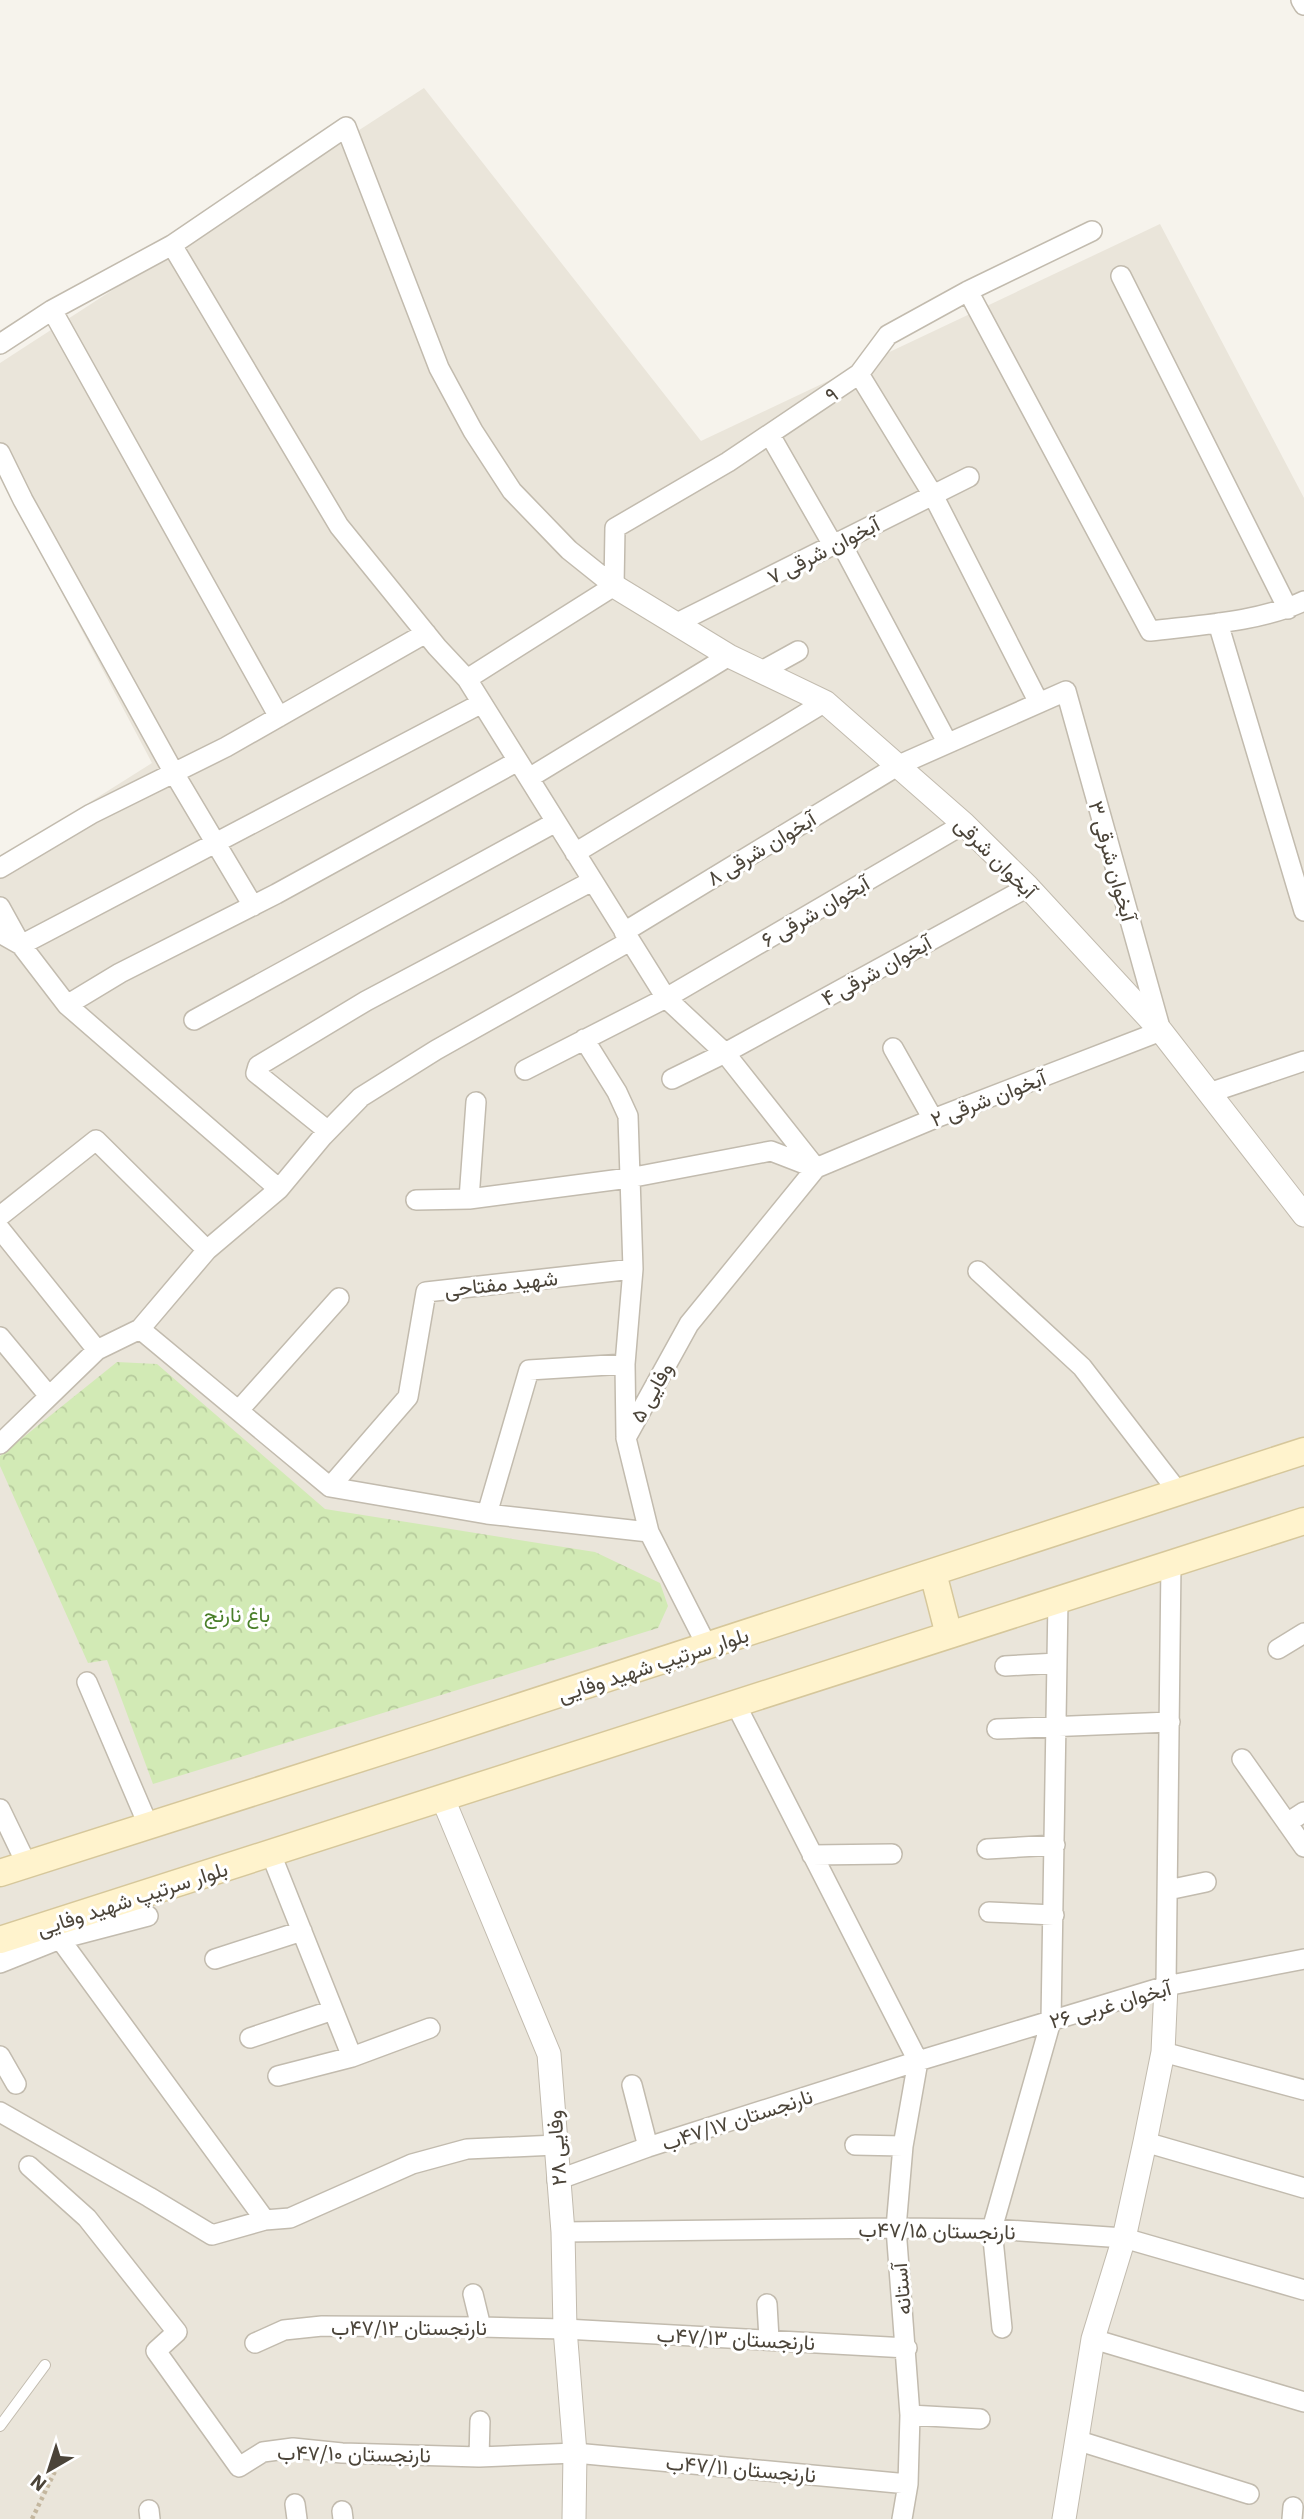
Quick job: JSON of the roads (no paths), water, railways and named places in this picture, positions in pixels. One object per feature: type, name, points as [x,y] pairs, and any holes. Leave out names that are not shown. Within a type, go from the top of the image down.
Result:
[{"type":"main road","name":"بلوار سرتیپ شهید وفایی","points":[[0,1873],[149,1827],[1304,1451]]},
{"type":"main road","name":"بلوار سرتیپ شهید وفایی","points":[[0,1940],[55,1932],[271,1854],[735,1703],[1171,1563],[1301,1527]]},
{"type":"main road","points":[[933,1573],[950,1635]]},
{"type":"street","points":[[1301,0],[1304,5]]},
{"type":"street","points":[[0,344],[52,310],[172,245],[346,127],[439,368],[473,431],[512,491],[569,550],[614,586],[467,679]]},
{"type":"street","name":"۹","points":[[614,586],[615,528],[770,435],[859,374],[888,335],[968,291],[1092,231]]},
{"type":"street","points":[[172,245],[339,526],[467,679],[666,998],[725,1053],[816,1168]]},
{"type":"street","points":[[968,291],[1150,631],[1218,623],[1296,605],[1121,276]]},
{"type":"street","points":[[52,310],[279,717]]},
{"type":"street","points":[[859,374],[933,495],[1039,703]]},
{"type":"street","points":[[770,435],[837,543],[947,742]]},
{"type":"street","points":[[0,453],[23,500],[174,774],[253,906]]},
{"type":"street","name":"آبخوان شرقی ۷","points":[[677,623],[969,477]]},
{"type":"street","name":"آبخوان شرقی","points":[[614,586],[729,656],[825,702],[964,824],[1028,887],[1161,1031],[1304,1215]]},
{"type":"street","points":[[1218,623],[1304,911]]},
{"type":"street","points":[[0,867],[91,814],[226,747],[426,633]]},
{"type":"street","points":[[760,672],[798,650]]},
{"type":"street","points":[[529,778],[729,656]]},
{"type":"street","name":"آبخوان شرقی ۸","points":[[140,1329],[207,1250],[279,1189],[361,1097],[627,936],[899,765],[1066,691]]},
{"type":"street","name":"آبخوان شرقی ۳","points":[[1066,691],[1161,1031]]},
{"type":"street","points":[[575,853],[825,702]]},
{"type":"street","points":[[21,945],[482,703]]},
{"type":"street","points":[[68,1005],[120,973],[253,906],[518,761]]},
{"type":"street","points":[[194,1020],[556,822]]},
{"type":"street","name":"آبخوان شرقی ۶","points":[[525,1070],[666,998],[964,824]]},
{"type":"street","points":[[328,1131],[256,1073],[258,1066],[366,1001],[592,881]]},
{"type":"street","name":"آبخوان شرقی ۴","points":[[672,1079],[725,1053],[1028,887]]},
{"type":"street","points":[[0,907],[21,945],[68,1005],[279,1189]]},
{"type":"street","points":[[0,933],[21,945]]},
{"type":"street","name":"آبخوان شرقی ۲","points":[[816,1168],[933,1119],[1161,1031]]},
{"type":"street","points":[[584,1039],[617,1092],[628,1116],[633,1269],[625,1364],[626,1437]]},
{"type":"street","points":[[893,1048],[933,1119]]},
{"type":"street","points":[[1209,1093],[1304,1061]]},
{"type":"street","points":[[469,1199],[476,1102]]},
{"type":"street","points":[[0,1216],[96,1140],[207,1250]]},
{"type":"street","points":[[416,1200],[469,1199],[629,1178],[771,1151],[816,1168]]},
{"type":"street","name":"وفایی ۵","points":[[707,1646],[649,1532],[626,1437],[689,1324],[816,1168]]},
{"type":"street","points":[[0,1229],[97,1350]]},
{"type":"street","name":"شهید مفتاحی","points":[[330,1487],[408,1397],[426,1292],[633,1269]]},
{"type":"street","points":[[978,1270],[1082,1367],[1179,1493]]},
{"type":"street","points":[[239,1410],[339,1298]]},
{"type":"street","points":[[0,1444],[97,1350],[140,1329],[330,1487],[487,1514],[649,1532]]},
{"type":"street","points":[[0,1337],[49,1396]]},
{"type":"street","points":[[487,1514],[529,1370],[625,1364]]},
{"type":"street","points":[[1064,2519],[1093,2339],[1124,2238],[1163,2052],[1168,1890],[1171,1563]]},
{"type":"street","points":[[1002,2328],[992,2229],[1051,2021],[1058,1600]]},
{"type":"street","points":[[1278,1649],[1304,1633]]},
{"type":"street","points":[[1005,1666],[1057,1663]]},
{"type":"street","points":[[86,1682],[149,1827]]},
{"type":"street","points":[[735,1703],[918,2061]]},
{"type":"street","points":[[997,1729],[1170,1722]]},
{"type":"street","points":[[1242,1759],[1304,1847]]},
{"type":"street","name":"وفایی ۲۸","points":[[443,1799],[549,2054],[563,2232],[565,2329],[575,2453],[574,2519]]},
{"type":"street","points":[[0,1809],[27,1865]]},
{"type":"street","points":[[1287,1823],[1304,1812]]},
{"type":"street","points":[[987,1849],[1055,1845]]},
{"type":"street","points":[[271,1854],[352,2057]]},
{"type":"street","points":[[812,1855],[892,1854]]},
{"type":"street","points":[[1168,1890],[1206,1882]]},
{"type":"street","points":[[989,1912],[1054,1915]]},
{"type":"street","points":[[0,1963],[55,1932],[148,1916]]},
{"type":"street","points":[[215,1959],[302,1931]]},
{"type":"street","points":[[55,1932],[265,2220]]},
{"type":"street","name":"آبخوان غربی ۲۶","points":[[918,2061],[1166,1986],[1304,1959]]},
{"type":"street","points":[[250,2038],[333,2010]]},
{"type":"street","points":[[278,2077],[352,2057],[430,2028]]},
{"type":"street","points":[[1163,2052],[1304,2090]]},
{"type":"street","points":[[0,2056],[16,2084]]},
{"type":"street","name":"آستانه","points":[[902,2519],[908,2484],[910,2415],[896,2228],[903,2146],[918,2061]]},
{"type":"street","name":"نارنجستان ۴۷/۱۷ب","points":[[557,2180],[648,2147],[918,2061]]},
{"type":"street","points":[[632,2085],[648,2147]]},
{"type":"street","points":[[0,2112],[212,2235],[265,2220],[290,2218],[412,2164],[467,2149],[556,2145]]},
{"type":"street","points":[[1145,2142],[1304,2188]]},
{"type":"street","points":[[855,2145],[903,2146]]},
{"type":"street","name":"نارنجستان ۴۷/۱۰ب","points":[[29,2166],[88,2218],[177,2332],[156,2351],[239,2467],[263,2452],[293,2448],[342,2453],[479,2457],[575,2453]]},
{"type":"street","name":"نارنجستان ۴۷/۱۵ب","points":[[563,2232],[992,2229],[1124,2238],[1304,2290]]},
{"type":"street","points":[[473,2294],[481,2327]]},
{"type":"street","points":[[767,2304],[769,2339]]},
{"type":"street","name":"نارنجستان ۴۷/۱۲ب","points":[[255,2343],[285,2330],[322,2326],[565,2329]]},
{"type":"street","name":"نارنجستان ۴۷/۱۳ب","points":[[565,2329],[906,2348]]},
{"type":"street","points":[[1093,2339],[1304,2402]]},
{"type":"street","points":[[910,2415],[980,2419]]},
{"type":"street","points":[[479,2457],[480,2421]]},
{"type":"street","points":[[1076,2440],[1249,2494]]},
{"type":"street","name":"نارنجستان ۴۷/۱۱ب","points":[[575,2453],[908,2484]]},
{"type":"lane","points":[[0,2426],[45,2365]]},
{"type":"park label","name":"باغ نارنج","points":[[237,1614]]}]
